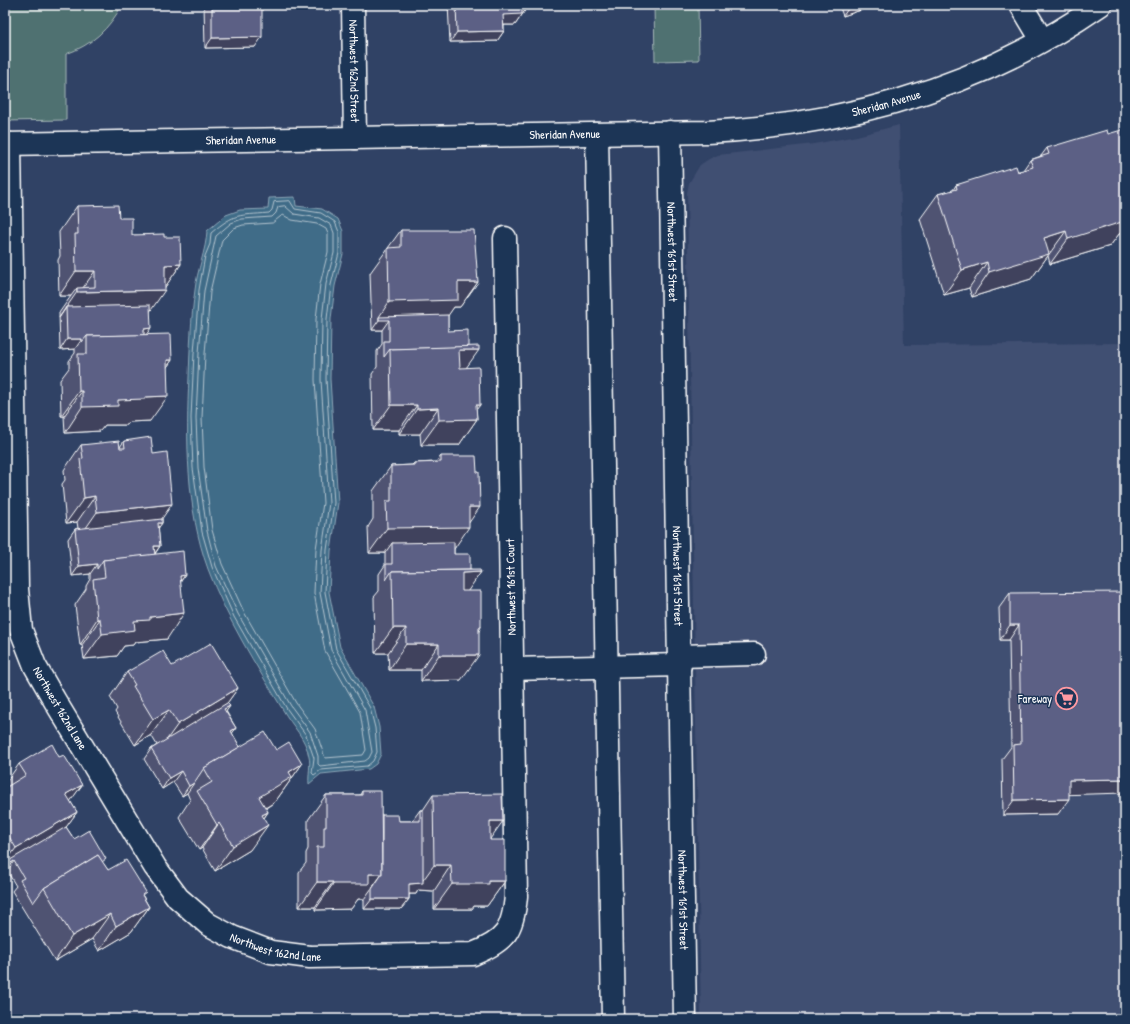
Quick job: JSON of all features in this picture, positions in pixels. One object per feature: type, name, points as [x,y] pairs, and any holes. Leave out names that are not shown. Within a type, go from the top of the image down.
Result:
[{"type":"street","name":"Northwest 162nd Street","points":[[353,5],[355,138]]},
{"type":"street","points":[[1021,5],[1042,40]]},
{"type":"street","name":"Sheridan Avenue","points":[[8,144],[746,130],[809,122],[870,109],[931,92],[974,74],[1042,40],[1100,5]]},
{"type":"street","name":"Northwest 161st Street","points":[[670,132],[685,1019]]},
{"type":"street","points":[[598,134],[613,1019]]},
{"type":"street","name":"Northwest 162nd Lane","points":[[8,144],[17,589],[21,630],[35,666],[51,695],[154,867],[178,898],[208,924],[232,937],[271,952],[310,957],[473,954],[492,947],[506,933]]},
{"type":"street","name":"Northwest 161st Court","points":[[506,238],[516,896],[514,917],[506,933]]},
{"type":"street","points":[[512,669],[606,666],[754,654]]},
{"type":"shaded area","points":[[899,125],[904,345],[1125,343],[1125,1019],[701,1019],[687,193],[689,183],[700,165],[718,155],[814,144],[857,136]]},
{"type":"green space","points":[[5,5],[122,5],[111,22],[99,35],[84,46],[66,54],[66,120],[5,121]]},
{"type":"green space","points":[[654,5],[698,5],[699,60],[655,61]]},
{"type":"water","points":[[295,197],[296,206],[322,209],[338,219],[343,231],[343,254],[335,286],[331,319],[330,379],[338,503],[331,551],[329,592],[340,647],[374,707],[379,727],[381,754],[376,764],[369,769],[321,774],[309,784],[310,760],[305,744],[262,676],[242,641],[215,587],[208,569],[195,522],[189,474],[188,449],[190,344],[196,283],[207,231],[226,215],[240,210],[268,209],[269,198]]},
{"type":"building","points":[[212,5],[262,5],[262,37],[212,38]]},
{"type":"building","points":[[456,5],[526,5],[526,9],[522,9],[522,14],[503,15],[504,31],[457,32]]},
{"type":"building","points":[[1125,129],[1125,221],[1068,239],[1066,231],[1044,238],[1049,254],[989,272],[987,262],[962,270],[938,194],[957,189],[956,185],[1016,166],[1018,172],[1033,167],[1030,160],[1049,154],[1047,148],[1107,130],[1108,134]]},
{"type":"building","points":[[118,205],[119,218],[132,218],[132,235],[164,234],[164,237],[180,237],[181,264],[165,265],[165,290],[77,292],[77,288],[95,287],[95,271],[76,271],[75,234],[78,234],[77,206]]},
{"type":"building","points":[[401,230],[474,230],[478,282],[458,282],[458,300],[389,302],[388,248],[401,247]]},
{"type":"building","points":[[150,305],[151,328],[144,329],[144,335],[87,336],[82,342],[82,339],[67,339],[66,307]]},
{"type":"building","points":[[448,315],[448,331],[468,330],[468,347],[390,349],[384,357],[384,341],[389,341],[389,320],[379,320],[379,317]]},
{"type":"building","points":[[171,334],[172,360],[167,360],[168,396],[118,400],[118,406],[82,407],[82,391],[79,391],[78,354],[87,354],[87,336]]},
{"type":"building","points":[[479,346],[479,350],[459,350],[460,368],[479,367],[480,405],[476,405],[477,419],[439,420],[438,408],[417,409],[417,405],[391,405],[390,349]]},
{"type":"building","points":[[151,437],[153,454],[167,452],[172,504],[97,512],[95,496],[84,498],[80,459],[83,458],[81,445],[119,441],[120,448],[125,448],[124,441]]},
{"type":"building","points":[[441,456],[476,456],[477,472],[479,472],[480,507],[469,507],[469,527],[387,528],[386,501],[391,501],[391,466],[441,462]]},
{"type":"building","points":[[162,519],[162,523],[158,523],[160,546],[154,546],[155,555],[103,560],[97,569],[97,564],[79,566],[75,529]]},
{"type":"building","points":[[454,542],[454,554],[470,554],[470,570],[392,571],[386,580],[386,564],[392,564],[392,543]]},
{"type":"building","points":[[183,551],[185,575],[180,576],[184,613],[150,617],[150,620],[134,621],[135,630],[102,634],[100,619],[97,619],[93,579],[105,577],[103,560]]},
{"type":"building","points":[[480,570],[481,572],[462,573],[462,591],[481,591],[479,655],[439,655],[439,644],[406,644],[406,628],[393,628],[392,571]]},
{"type":"building","name":"Fareway","points":[[1125,592],[1125,779],[1069,780],[1069,799],[1014,800],[1013,745],[1021,744],[1019,625],[1010,625],[1010,593]]},
{"type":"building","points":[[211,643],[238,688],[178,724],[169,710],[153,719],[133,686],[135,685],[127,672],[163,651],[172,666]]},
{"type":"building","points":[[227,703],[230,706],[224,709],[236,728],[231,731],[240,747],[204,768],[194,783],[189,786],[181,771],[169,778],[151,749]]},
{"type":"building","points":[[265,732],[276,750],[289,742],[302,764],[289,772],[292,777],[259,797],[268,812],[262,815],[268,825],[233,846],[219,823],[217,825],[197,791],[212,782],[204,768]]},
{"type":"building","points":[[52,744],[59,757],[64,755],[82,785],[66,794],[77,812],[16,848],[5,830],[5,788],[26,775],[19,764]]},
{"type":"building","points":[[362,791],[381,791],[382,874],[369,874],[369,884],[333,884],[333,882],[317,882],[317,847],[324,847],[324,827],[326,827],[326,795],[362,795]]},
{"type":"building","points":[[502,794],[503,821],[490,821],[490,840],[505,840],[505,881],[489,881],[489,884],[452,884],[451,865],[434,865],[433,795]]},
{"type":"building","points":[[420,810],[423,810],[423,883],[409,884],[409,899],[372,899],[372,889],[382,874],[382,815],[398,815],[399,821],[420,821]]},
{"type":"building","points":[[66,827],[74,839],[89,830],[106,859],[102,862],[98,855],[44,888],[33,903],[20,880],[24,878],[14,861],[6,866],[5,863]]},
{"type":"building","points":[[98,855],[108,870],[126,860],[146,892],[142,895],[149,907],[116,926],[110,914],[72,936],[44,888]]},
{"type":"place","name":"Fareway","points":[[1067,699]]}]
